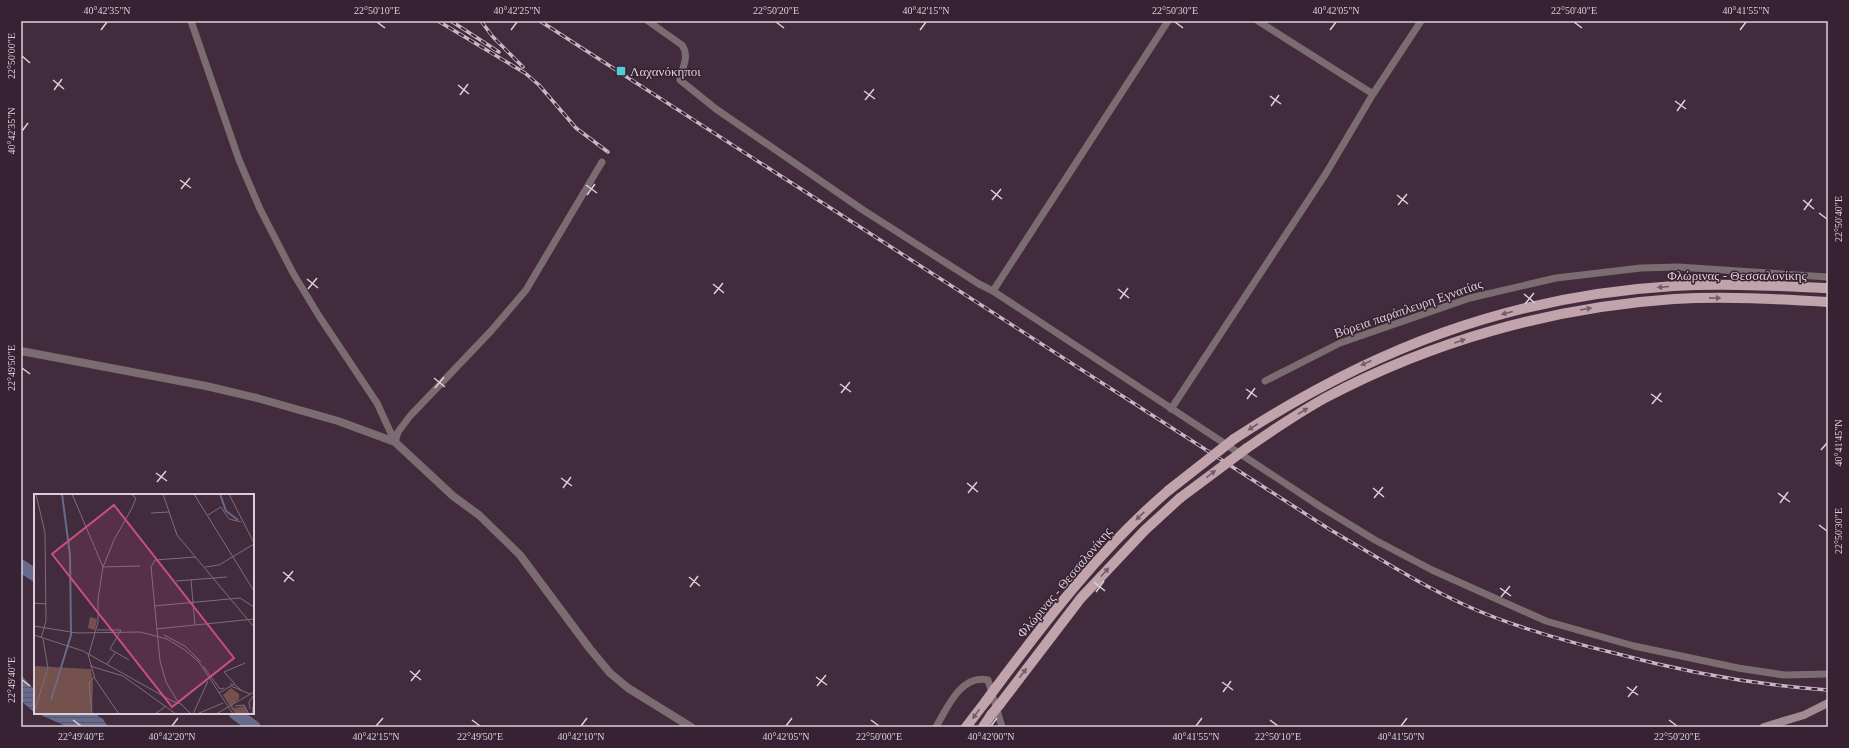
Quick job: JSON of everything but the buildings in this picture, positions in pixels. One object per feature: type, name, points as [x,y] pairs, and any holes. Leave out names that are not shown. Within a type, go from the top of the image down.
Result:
[{"type":"main road","name":"Φλώρινας - Θεσσαλονίκης","points":[[966,727],[1049,617],[1087,571],[1127,529],[1169,490],[1234,439],[1315,389],[1402,347],[1459,326],[1523,309],[1587,296],[1630,290],[1718,285],[1828,288]]},
{"type":"main road","name":"Φλώρινας - Θεσσαλονίκης","points":[[983,727],[1081,598],[1145,530],[1180,498],[1247,448],[1324,399],[1423,354],[1505,327],[1547,317],[1624,304],[1674,299],[1717,298],[1828,302]]},
{"type":"main road","points":[[1764,727],[1804,715],[1828,703]]},
{"type":"street","points":[[191,21],[239,160],[260,209],[293,273],[319,316],[377,403],[395,442],[453,496],[479,515],[510,545],[533,571],[590,649],[610,673],[628,688],[691,727]]},
{"type":"street","points":[[648,21],[679,42],[686,50],[686,57],[680,80],[716,109],[862,210],[993,292],[1171,409],[1375,540],[1432,570],[1546,621],[1634,646],[1738,668],[1784,675],[1828,674]]},
{"type":"street","points":[[993,292],[1168,21]]},
{"type":"street","points":[[1258,21],[1373,94]]},
{"type":"street","points":[[1171,409],[1325,175],[1373,94],[1421,21]]},
{"type":"street","points":[[395,442],[398,432],[410,416],[495,327],[526,290],[602,162]]},
{"type":"street","name":"Βόρεια παράπλευρη Εγνατίας","points":[[1265,381],[1347,340],[1470,298],[1556,278],[1641,268],[1678,267],[1828,277]]},
{"type":"street","points":[[21,351],[191,383],[257,398],[338,421],[395,442]]},
{"type":"street","points":[[936,727],[951,700],[973,680],[981,679],[988,680],[1002,727]]},
{"type":"water","points":[[21,675],[34,689],[34,712],[21,701]]},
{"type":"water","points":[[38,714],[96,714],[103,719],[108,727],[68,727]]},
{"type":"waterway","points":[[21,566],[34,574]]},
{"type":"waterway","points":[[236,714],[254,727]]},
{"type":"railway","points":[[438,21],[525,73],[539,85],[576,128],[608,152]]},
{"type":"railway","points":[[451,21],[499,52]]},
{"type":"railway","points":[[481,21],[493,37],[523,67]]},
{"type":"railway","points":[[540,21],[1329,529],[1432,588],[1467,606],[1503,621],[1539,633],[1595,648],[1667,666],[1720,677],[1774,685],[1828,690]]},
{"type":"place","name":"Λαχανόκηποι","points":[[621,71]]}]
